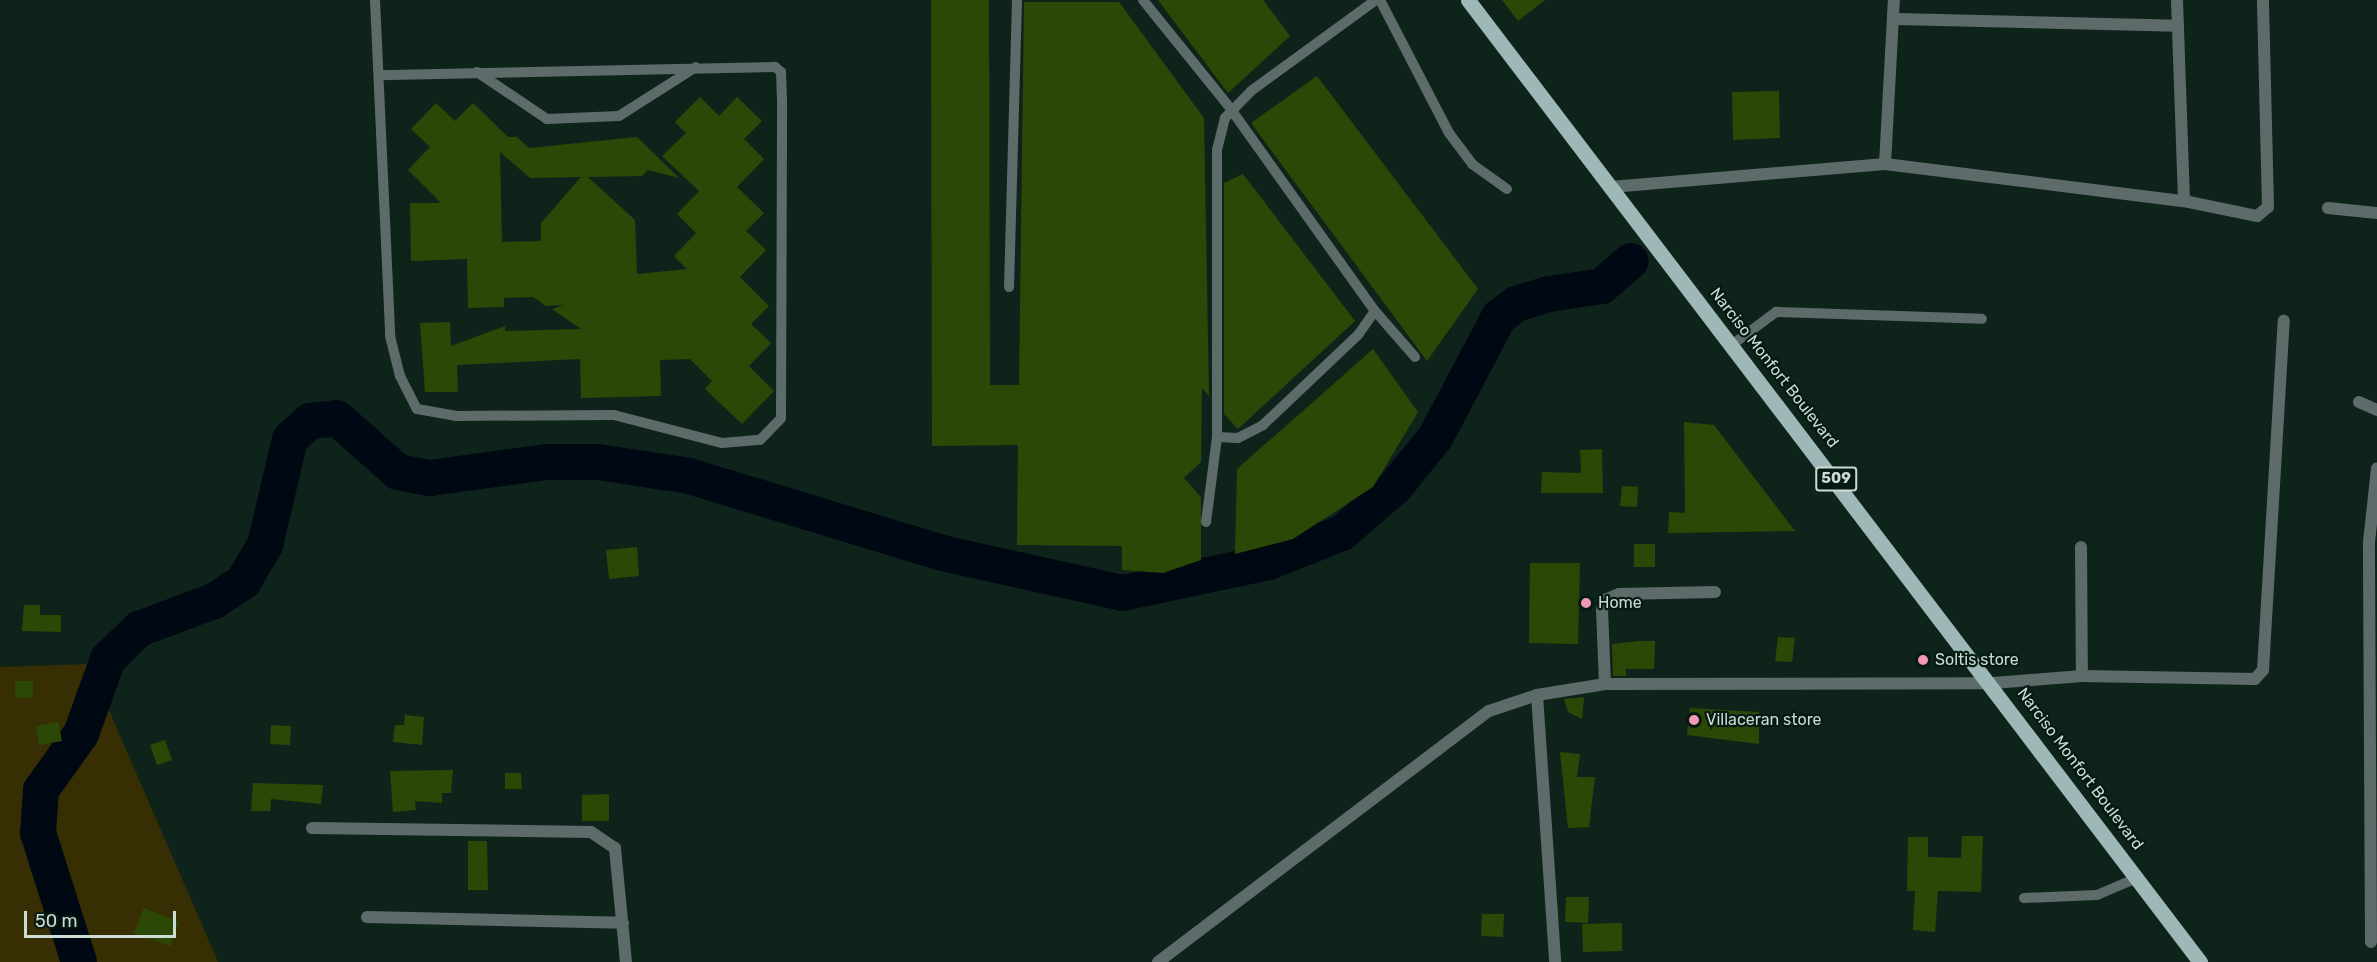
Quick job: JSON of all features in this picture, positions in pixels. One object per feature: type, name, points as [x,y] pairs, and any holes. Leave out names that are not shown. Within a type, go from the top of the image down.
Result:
[{"type":"main road","name":"Narciso Monfort Boulevard","points":[[1468,0],[1993,684],[2200,962]]},
{"type":"street","points":[[1884,164],[1897,19],[1894,0]]},
{"type":"street","points":[[2177,0],[2184,201]]},
{"type":"street","points":[[1611,187],[1884,164],[2184,201],[2258,216],[2268,207],[2263,0]]},
{"type":"street","points":[[1897,19],[2177,26]]},
{"type":"street","points":[[2328,208],[2377,213]]},
{"type":"street","points":[[1158,962],[1489,711],[1537,695],[1605,684],[1993,684],[2082,676],[2255,679],[2264,670],[2284,321]]},
{"type":"street","points":[[2359,402],[2377,410]]},
{"type":"street","points":[[2371,942],[2373,543],[2377,468]]},
{"type":"street","points":[[2081,547],[2082,676]]},
{"type":"street","points":[[1605,684],[1602,610],[1607,599],[1619,594],[1714,592]]},
{"type":"street","points":[[1537,695],[1555,962]]},
{"type":"street","points":[[312,828],[591,832],[615,848],[626,962]]},
{"type":"street","points":[[367,917],[623,923]]},
{"type":"lane","points":[[375,0],[390,336],[400,376],[417,409],[455,416],[614,415],[722,443],[760,440],[781,418],[783,398],[781,72],[752,65],[379,75]]},
{"type":"lane","points":[[1009,287],[1017,0]]},
{"type":"lane","points":[[1143,0],[1230,108],[1375,311],[1415,357]]},
{"type":"lane","points":[[1206,522],[1217,437],[1217,150],[1230,108],[1378,0],[1449,133],[1472,164],[1507,189]]},
{"type":"lane","points":[[476,72],[547,119],[619,116],[697,66]]},
{"type":"lane","points":[[1217,437],[1238,438],[1263,425],[1358,335],[1375,311]]},
{"type":"lane","points":[[1733,344],[1776,312],[1982,319]]},
{"type":"lane","points":[[2024,898],[2097,895],[2138,878]]},
{"type":"shaded area","points":[[89,664],[218,962],[0,962],[0,667]]},
{"type":"building","points":[[931,0],[989,0],[990,385],[1019,385],[1024,2],[1119,2],[1204,118],[1209,396],[1202,388],[1201,462],[1184,478],[1201,497],[1201,560],[1163,573],[1122,570],[1122,546],[1017,545],[1018,445],[932,446]]},
{"type":"building","points":[[1158,0],[1263,0],[1290,36],[1228,93]]},
{"type":"building","points":[[1502,0],[1545,0],[1518,21]]},
{"type":"building","points":[[1317,76],[1478,289],[1427,361],[1251,123]]},
{"type":"building","points":[[1779,91],[1780,138],[1733,140],[1732,92]]},
{"type":"building","points":[[700,97],[719,116],[737,97],[762,121],[744,139],[764,159],[737,187],[764,213],[746,231],[766,250],[740,277],[769,306],[751,324],[771,343],[749,366],[774,391],[742,424],[705,389],[712,381],[690,359],[660,360],[661,396],[581,398],[580,359],[457,365],[458,392],[425,392],[420,323],[450,322],[451,346],[505,326],[505,331],[581,329],[552,309],[564,305],[546,306],[533,297],[504,298],[504,307],[468,308],[467,259],[411,261],[410,203],[441,203],[408,170],[430,147],[411,129],[436,103],[455,121],[473,103],[508,137],[517,137],[529,148],[637,137],[679,178],[648,170],[642,176],[588,177],[635,220],[637,274],[687,269],[674,256],[696,233],[677,214],[699,191],[662,156],[686,133],[675,122]],"holes":[[[500,152],[530,178],[581,177],[541,223],[541,241],[502,242]]]},
{"type":"building","points":[[1243,174],[1355,321],[1238,429],[1224,414],[1224,183]]},
{"type":"building","points":[[1373,349],[1418,412],[1373,487],[1293,539],[1235,554],[1237,469]]},
{"type":"building","points":[[1684,422],[1714,425],[1795,531],[1668,533],[1669,512],[1685,513]]},
{"type":"building","points":[[1602,449],[1603,493],[1541,493],[1542,472],[1581,473],[1580,450]]},
{"type":"building","points":[[1622,486],[1638,487],[1637,507],[1620,506]]},
{"type":"building","points":[[1634,544],[1655,544],[1655,567],[1634,567]]},
{"type":"building","points":[[637,547],[639,576],[609,579],[606,550]]},
{"type":"building","points":[[1530,563],[1580,563],[1578,644],[1529,643]]},
{"type":"building","points":[[24,605],[40,605],[40,615],[61,615],[61,632],[22,631]]},
{"type":"building","points":[[1778,637],[1795,638],[1792,662],[1775,661]]},
{"type":"building","points":[[1655,641],[1654,669],[1626,669],[1626,676],[1613,676],[1612,644]]},
{"type":"building","points":[[15,681],[33,681],[33,698],[15,698]]},
{"type":"building","points":[[1584,697],[1582,719],[1568,712],[1564,699]]},
{"type":"building","points":[[1690,708],[1759,712],[1759,744],[1687,735]]},
{"type":"building","points":[[405,715],[424,717],[422,745],[393,742],[395,725],[404,725]]},
{"type":"building","points":[[58,722],[62,741],[39,745],[36,726]]},
{"type":"building","points":[[271,725],[291,726],[290,745],[270,744]]},
{"type":"building","points":[[165,740],[172,760],[157,765],[150,745]]},
{"type":"building","points":[[1560,752],[1580,754],[1577,777],[1595,777],[1589,827],[1568,828]]},
{"type":"building","points":[[453,770],[451,793],[442,793],[442,803],[415,801],[416,810],[393,812],[390,771]]},
{"type":"building","points":[[505,773],[521,773],[522,789],[505,789]]},
{"type":"building","points":[[253,783],[323,785],[321,804],[271,799],[270,811],[251,811]]},
{"type":"building","points":[[609,794],[609,821],[582,821],[582,795]]},
{"type":"building","points":[[1962,836],[1983,836],[1981,892],[1938,891],[1935,932],[1913,930],[1915,891],[1907,891],[1908,837],[1928,837],[1928,857],[1961,858]]},
{"type":"building","points":[[468,841],[487,841],[488,890],[468,890]]},
{"type":"building","points":[[1566,897],[1589,897],[1588,923],[1565,922]]},
{"type":"building","points":[[144,908],[179,922],[170,946],[134,933]]},
{"type":"building","points":[[1482,914],[1504,914],[1503,937],[1481,936]]},
{"type":"building","points":[[1622,923],[1622,951],[1583,952],[1582,924]]},
{"type":"waterway","points":[[79,962],[38,833],[41,790],[81,734],[108,659],[139,629],[214,601],[243,582],[265,545],[290,439],[310,421],[337,418],[398,472],[430,478],[547,462],[598,462],[689,476],[942,553],[1123,593],[1269,562],[1342,533],[1395,487],[1435,438],[1499,317],[1516,304],[1549,294],[1602,286],[1631,261]]},
{"type":"place","name":"Home","points":[[1586,603]]},
{"type":"place","name":"Soltis store","points":[[1923,660]]},
{"type":"place","name":"Villaceran store","points":[[1694,720]]}]
